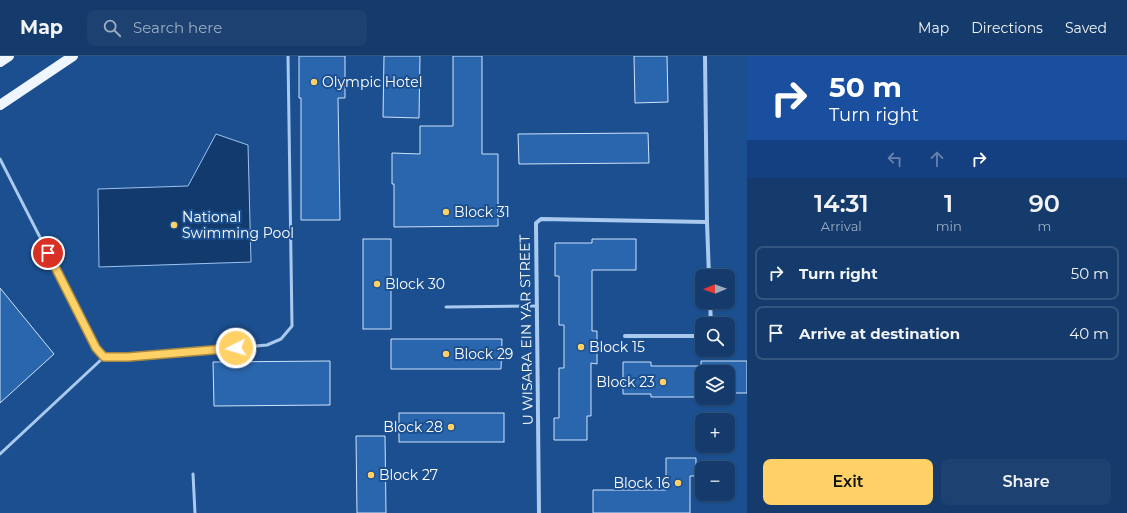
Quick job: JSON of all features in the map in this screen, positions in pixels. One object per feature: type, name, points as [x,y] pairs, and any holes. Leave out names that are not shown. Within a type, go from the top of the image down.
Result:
[{"type":"main road","points":[[0,62],[9,56]]},
{"type":"main road","points":[[0,105],[73,56]]},
{"type":"street","points":[[705,56],[709,269]]},
{"type":"street","name":"U WISARA EIN YAR STREET","points":[[539,513],[536,223],[541,219],[707,222]]},
{"type":"street","points":[[625,336],[695,336]]},
{"type":"lane","points":[[0,454],[104,357],[128,357],[267,345],[281,340],[292,326],[288,56]]},
{"type":"lane","points":[[0,159],[96,348],[104,357]]},
{"type":"lane","points":[[446,307],[537,306]]},
{"type":"lane","points":[[193,474],[195,513]]},
{"type":"water","name":"National Swimming Pool","points":[[216,134],[248,145],[251,262],[99,267],[98,189],[188,186]]},
{"type":"building","points":[[299,56],[345,56],[345,98],[338,98],[340,220],[301,220],[301,98],[299,98]]},
{"type":"building","points":[[384,56],[420,56],[419,118],[383,117]]},
{"type":"building","points":[[453,56],[482,56],[482,154],[498,154],[498,226],[394,227],[392,153],[420,154],[420,126],[453,126]]},
{"type":"building","points":[[634,56],[667,56],[668,102],[635,103]]},
{"type":"building","points":[[648,133],[649,163],[519,164],[518,134]]},
{"type":"building","name":"Block 30","points":[[363,239],[391,239],[391,329],[363,329]]},
{"type":"building","name":"Block 15","points":[[592,239],[636,239],[636,270],[592,270],[592,331],[597,331],[597,364],[591,363],[591,416],[587,416],[587,440],[554,440],[554,418],[559,418],[559,368],[564,368],[564,325],[559,325],[559,276],[555,276],[555,243],[592,243]]},
{"type":"building","points":[[0,288],[54,354],[0,403]]},
{"type":"building","name":"Block 29","points":[[391,339],[502,339],[501,369],[391,369]]},
{"type":"building","points":[[330,361],[330,405],[214,406],[213,362]]},
{"type":"building","name":"Block 23","points":[[701,361],[747,361],[747,393],[735,393],[735,365],[701,365]]},
{"type":"building","name":"Block 23","points":[[623,362],[651,362],[651,366],[695,366],[695,397],[651,397],[651,394],[623,394]]},
{"type":"building","name":"Block 28","points":[[399,413],[504,413],[504,442],[399,442]]},
{"type":"building","name":"Block 27","points":[[356,436],[385,436],[386,513],[357,513]]},
{"type":"building","name":"Block 16","points":[[666,458],[696,458],[695,476],[690,476],[690,513],[593,513],[593,490],[666,490]]},
{"type":"place","name":"Olympic Hotel","points":[[314,82]]},
{"type":"place","name":"Block 31","points":[[446,212]]},
{"type":"place","name":"National Swimming Pool","points":[[174,225]]},
{"type":"place","name":"Block 30","points":[[377,284]]},
{"type":"place","name":"Block 15","points":[[581,347]]},
{"type":"place","name":"Block 29","points":[[446,354]]},
{"type":"place","name":"Block 23","points":[[663,382]]},
{"type":"place","name":"Block 28","points":[[451,427]]},
{"type":"place","name":"Block 27","points":[[371,475]]},
{"type":"place","name":"Block 16","points":[[678,483]]},
{"type":"route","points":[[48,253],[96,348],[104,357],[128,357],[236,348]]}]
